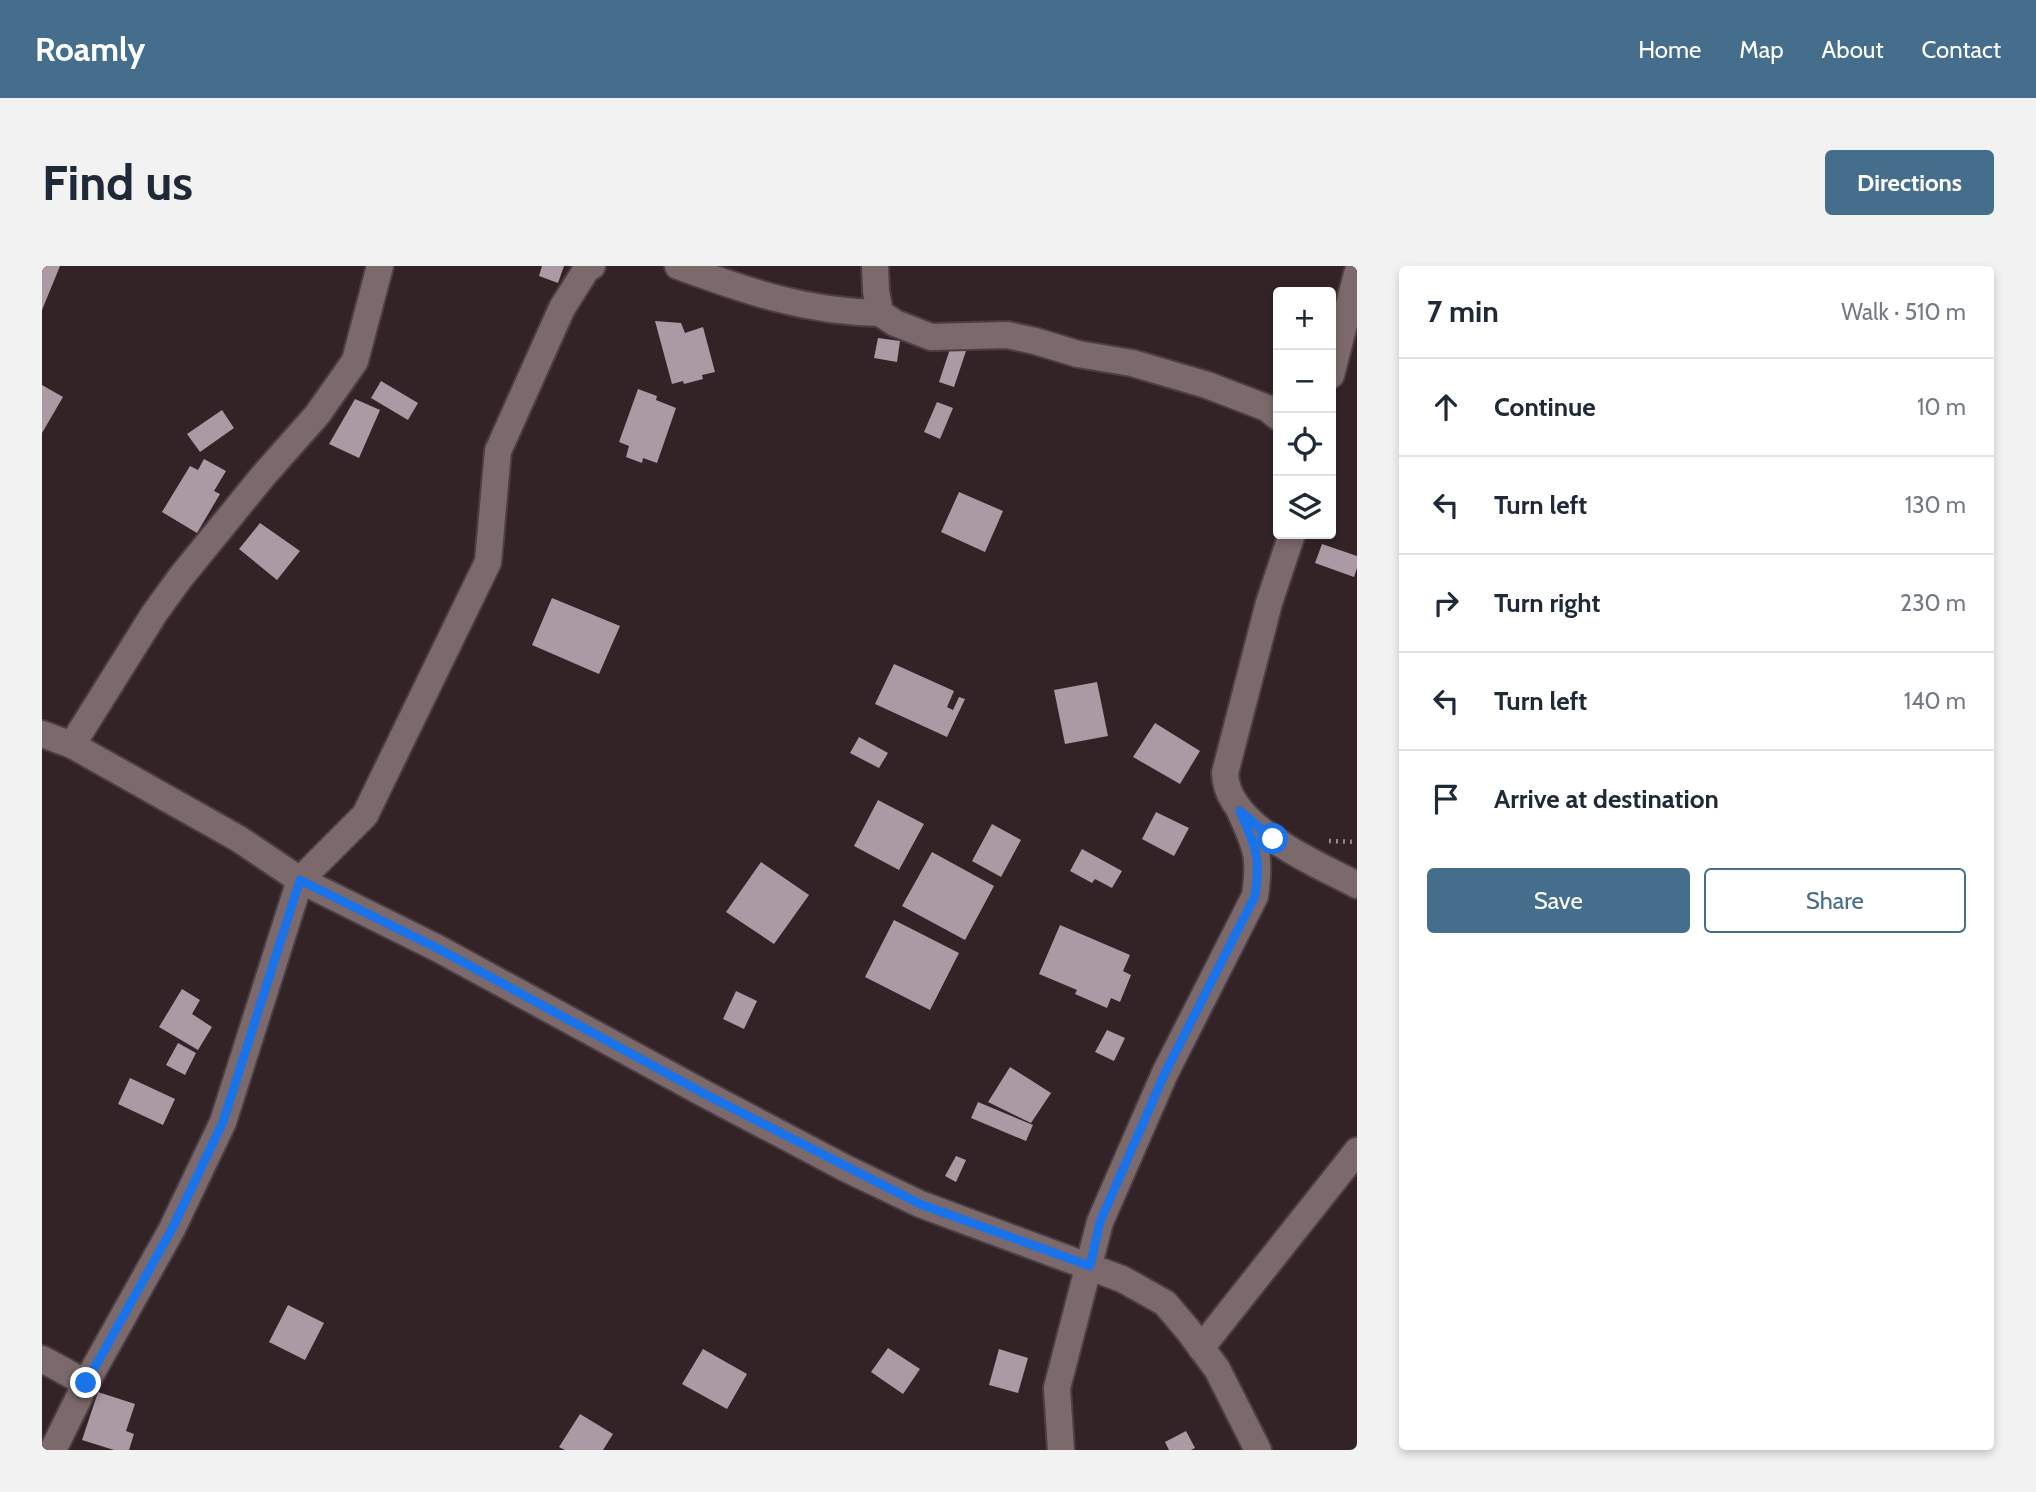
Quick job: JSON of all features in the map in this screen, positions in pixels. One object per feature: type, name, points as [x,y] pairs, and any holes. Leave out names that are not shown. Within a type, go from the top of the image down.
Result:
[{"type":"street","points":[[72,745],[154,614],[180,578],[317,415],[355,361],[380,266]]},
{"type":"street","points":[[53,1450],[86,1383],[172,1229],[223,1122],[300,880],[365,815],[488,562],[498,451],[562,308],[592,266]]},
{"type":"street","points":[[678,266],[783,302],[880,313],[895,323],[931,337],[1007,335],[1078,354],[1132,363],[1208,385],[1267,408],[1273,413]]},
{"type":"street","points":[[875,266],[880,313]]},
{"type":"street","points":[[1336,356],[1357,274]]},
{"type":"street","points":[[1061,1450],[1057,1388],[1100,1222],[1165,1073],[1255,896],[1257,850],[1240,811],[1228,792],[1225,773],[1269,603],[1291,539]]},
{"type":"street","points":[[42,734],[72,745],[239,839],[300,880],[439,949],[703,1093],[920,1204],[1090,1266],[1122,1279],[1165,1303],[1217,1369],[1258,1450]]},
{"type":"street","points":[[1240,811],[1273,839],[1357,886]]},
{"type":"street","points":[[1201,1348],[1357,1151]]},
{"type":"street","points":[[42,1359],[86,1383]]},
{"type":"building","points":[[42,266],[60,266],[42,310]]},
{"type":"building","points":[[542,266],[564,266],[558,283],[539,276]]},
{"type":"building","points":[[655,321],[681,323],[685,333],[703,327],[715,372],[702,375],[703,379],[672,384]]},
{"type":"building","points":[[878,338],[900,341],[897,362],[874,358]]},
{"type":"building","points":[[951,346],[966,351],[954,387],[939,382]]},
{"type":"building","points":[[381,381],[418,403],[408,420],[371,398]]},
{"type":"building","points":[[42,385],[63,397],[42,433]]},
{"type":"building","points":[[638,389],[657,396],[656,400],[676,408],[657,463],[643,458],[642,463],[626,457],[629,446],[619,442]]},
{"type":"building","points":[[355,399],[380,410],[359,458],[329,444]]},
{"type":"building","points":[[937,402],[953,408],[940,439],[924,432]]},
{"type":"building","points":[[222,410],[234,428],[200,452],[187,434]]},
{"type":"building","points":[[204,459],[226,471],[214,491],[220,494],[197,533],[162,512],[190,466],[198,470]]},
{"type":"building","points":[[959,492],[1003,511],[985,552],[941,532]]},
{"type":"building","points":[[260,523],[300,551],[277,580],[239,549]]},
{"type":"building","points":[[1322,544],[1357,556],[1354,577],[1315,563]]},
{"type":"building","points":[[552,598],[620,626],[599,674],[532,645]]},
{"type":"building","points":[[894,664],[954,691],[947,707],[953,710],[959,697],[965,699],[947,737],[875,704]]},
{"type":"building","points":[[1097,682],[1108,736],[1065,744],[1054,690]]},
{"type":"building","points":[[1155,723],[1200,751],[1180,784],[1133,757]]},
{"type":"building","points":[[859,737],[888,753],[879,768],[850,753]]},
{"type":"building","points":[[878,800],[924,824],[899,870],[854,846]]},
{"type":"building","points":[[1156,812],[1189,828],[1174,856],[1142,839]]},
{"type":"building","points":[[992,824],[1021,840],[1001,877],[972,861]]},
{"type":"building","points":[[1082,849],[1122,871],[1112,888],[1095,879],[1092,883],[1070,871]]},
{"type":"building","points":[[932,852],[994,886],[965,940],[902,906]]},
{"type":"building","points":[[761,862],[809,895],[774,944],[726,912]]},
{"type":"building","points":[[894,920],[959,953],[930,1010],[865,977]]},
{"type":"building","points":[[1060,925],[1130,955],[1123,971],[1131,975],[1120,1002],[1111,998],[1107,1008],[1075,994],[1077,990],[1039,974]]},
{"type":"building","points":[[182,989],[200,1000],[192,1014],[212,1027],[198,1050],[159,1027]]},
{"type":"building","points":[[736,991],[757,1001],[744,1029],[723,1019]]},
{"type":"building","points":[[1107,1030],[1125,1038],[1114,1061],[1095,1052]]},
{"type":"building","points":[[178,1043],[196,1053],[185,1075],[166,1065]]},
{"type":"building","points":[[1010,1067],[1051,1093],[1031,1123],[988,1102]]},
{"type":"building","points":[[130,1078],[175,1099],[163,1125],[118,1104]]},
{"type":"building","points":[[978,1102],[1033,1125],[1026,1141],[971,1118]]},
{"type":"building","points":[[956,1156],[966,1160],[956,1182],[945,1176]]},
{"type":"building","points":[[288,1305],[324,1323],[305,1360],[269,1342]]},
{"type":"building","points":[[888,1348],[920,1369],[903,1394],[871,1372]]},
{"type":"building","points":[[703,1349],[747,1374],[727,1409],[682,1384]]},
{"type":"building","points":[[999,1349],[1028,1358],[1018,1393],[989,1385]]},
{"type":"building","points":[[98,1392],[135,1404],[126,1431],[134,1434],[129,1450],[114,1450],[82,1440]]},
{"type":"building","points":[[580,1414],[613,1434],[603,1450],[565,1450],[559,1447]]},
{"type":"building","points":[[1186,1431],[1195,1448],[1169,1450],[1165,1442]]},
{"type":"route","points":[[86,1383],[172,1229],[223,1122],[300,880],[439,949],[845,1168],[920,1204],[1090,1266],[1100,1222],[1165,1073],[1255,896],[1257,850],[1240,811],[1273,839]]}]
